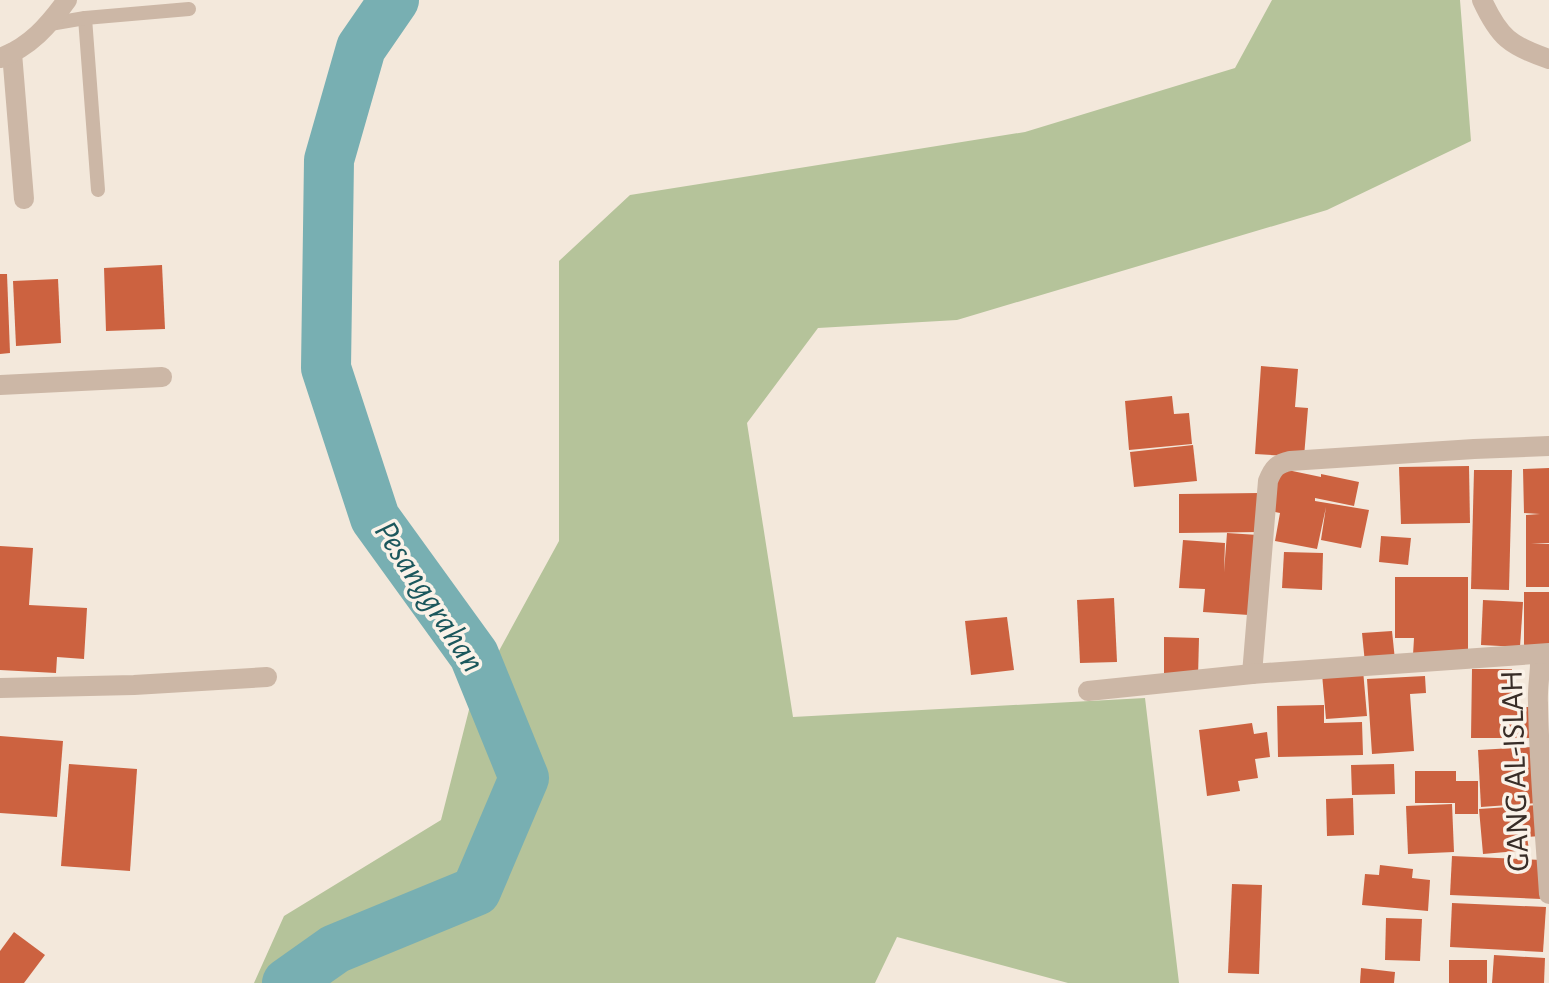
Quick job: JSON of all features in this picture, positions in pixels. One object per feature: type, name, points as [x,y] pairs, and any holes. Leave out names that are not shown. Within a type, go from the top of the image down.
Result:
[{"type":"street","points":[[24,199],[6,56],[50,24],[67,0]]},
{"type":"street","points":[[1482,0],[1493,24],[1509,40],[1528,52],[1549,59]]},
{"type":"street","points":[[0,385],[162,377]]},
{"type":"street","points":[[1252,674],[1268,481],[1277,464],[1549,446]]},
{"type":"street","points":[[1088,691],[1252,674],[1545,654]]},
{"type":"street","name":"GANG AL-ISLAH","points":[[1545,654],[1538,684],[1549,894]]},
{"type":"street","points":[[0,688],[134,685],[267,677]]},
{"type":"lane","points":[[50,24],[189,9]]},
{"type":"lane","points":[[85,18],[98,190]]},
{"type":"green space","points":[[1272,0],[1460,0],[1471,141],[1327,210],[957,320],[818,328],[747,423],[793,717],[1145,698],[1179,983],[1068,983],[897,937],[875,983],[254,983],[284,916],[441,820],[471,702],[559,541],[559,261],[630,195],[1025,132],[1235,68]]},
{"type":"building","points":[[162,265],[165,329],[106,331],[104,268]]},
{"type":"building","points":[[0,274],[7,274],[10,353],[0,354]]},
{"type":"building","points":[[58,279],[61,343],[16,346],[13,281]]},
{"type":"building","points":[[1261,366],[1298,369],[1295,407],[1308,408],[1304,457],[1255,454]]},
{"type":"building","points":[[1172,396],[1174,414],[1189,413],[1192,444],[1129,450],[1125,401]]},
{"type":"building","points":[[1193,445],[1197,481],[1134,487],[1130,452]]},
{"type":"building","points":[[1469,466],[1470,523],[1401,524],[1399,467]]},
{"type":"building","points":[[1278,468],[1359,482],[1354,506],[1315,498],[1315,501],[1369,510],[1361,548],[1321,540],[1326,507],[1317,549],[1275,541],[1280,513],[1270,511]]},
{"type":"building","points":[[1549,468],[1549,543],[1531,543],[1549,544],[1549,587],[1526,587],[1526,515],[1540,514],[1524,513],[1523,469]]},
{"type":"building","points":[[1474,470],[1512,470],[1509,590],[1471,589]]},
{"type":"building","points":[[1259,493],[1260,532],[1179,533],[1179,494]]},
{"type":"building","points":[[1227,533],[1258,535],[1249,615],[1203,612],[1205,589],[1179,588],[1183,540],[1225,543],[1224,572]]},
{"type":"building","points":[[1381,536],[1411,538],[1408,565],[1379,562]]},
{"type":"building","points":[[0,546],[33,548],[29,605],[87,608],[84,659],[57,657],[56,673],[0,670]]},
{"type":"building","points":[[1284,552],[1323,553],[1322,590],[1282,588]]},
{"type":"building","points":[[1395,577],[1468,577],[1468,655],[1413,655],[1414,638],[1395,638]]},
{"type":"building","points":[[1524,592],[1549,592],[1549,647],[1524,647]]},
{"type":"building","points":[[1114,598],[1117,662],[1080,663],[1077,600]]},
{"type":"building","points":[[1483,600],[1523,602],[1520,647],[1481,645]]},
{"type":"building","points":[[1007,617],[1014,670],[971,675],[965,621]]},
{"type":"building","points":[[1392,631],[1395,660],[1365,663],[1362,633]]},
{"type":"building","points":[[1164,637],[1199,638],[1198,677],[1164,677]]},
{"type":"building","points":[[1472,669],[1512,669],[1512,707],[1534,707],[1534,738],[1471,738]]},
{"type":"building","points":[[1363,670],[1367,716],[1326,719],[1322,674]]},
{"type":"building","points":[[1425,676],[1426,693],[1410,694],[1414,751],[1372,754],[1367,679]]},
{"type":"building","points":[[1324,705],[1324,723],[1362,722],[1363,755],[1278,757],[1277,706]]},
{"type":"building","points":[[1252,723],[1254,734],[1267,732],[1270,757],[1255,759],[1258,778],[1238,781],[1240,791],[1207,796],[1199,730]]},
{"type":"building","points":[[0,736],[63,741],[57,817],[0,813]]},
{"type":"building","points":[[1531,747],[1537,803],[1481,807],[1478,750]]},
{"type":"building","points":[[69,764],[137,769],[130,871],[61,866]]},
{"type":"building","points":[[1394,764],[1395,794],[1352,795],[1351,765]]},
{"type":"building","points":[[1415,771],[1456,771],[1456,781],[1478,781],[1478,814],[1455,814],[1455,803],[1415,803]]},
{"type":"building","points":[[1353,798],[1354,835],[1327,836],[1326,799]]},
{"type":"building","points":[[1452,804],[1454,852],[1408,854],[1406,806]]},
{"type":"building","points":[[1538,805],[1540,836],[1527,837],[1529,850],[1483,854],[1479,809]]},
{"type":"building","points":[[1452,856],[1542,860],[1541,899],[1450,895]]},
{"type":"building","points":[[1380,865],[1413,869],[1412,878],[1430,880],[1428,911],[1362,905],[1365,874],[1379,875]]},
{"type":"building","points":[[1232,884],[1262,885],[1259,974],[1228,973]]},
{"type":"building","points":[[1452,903],[1546,907],[1543,952],[1450,947]]},
{"type":"building","points":[[1386,918],[1422,919],[1420,961],[1385,960]]},
{"type":"building","points":[[14,932],[45,955],[24,983],[0,983],[0,951]]},
{"type":"building","points":[[1494,955],[1545,958],[1544,983],[1492,983]]},
{"type":"building","points":[[1449,960],[1487,960],[1487,983],[1449,983]]},
{"type":"building","points":[[1361,968],[1395,972],[1394,983],[1360,983]]},
{"type":"waterway","name":"Pesanggrahan","points":[[287,983],[335,949],[476,891],[524,778],[474,655],[375,518],[326,368],[329,160],[361,48],[394,0]]}]
